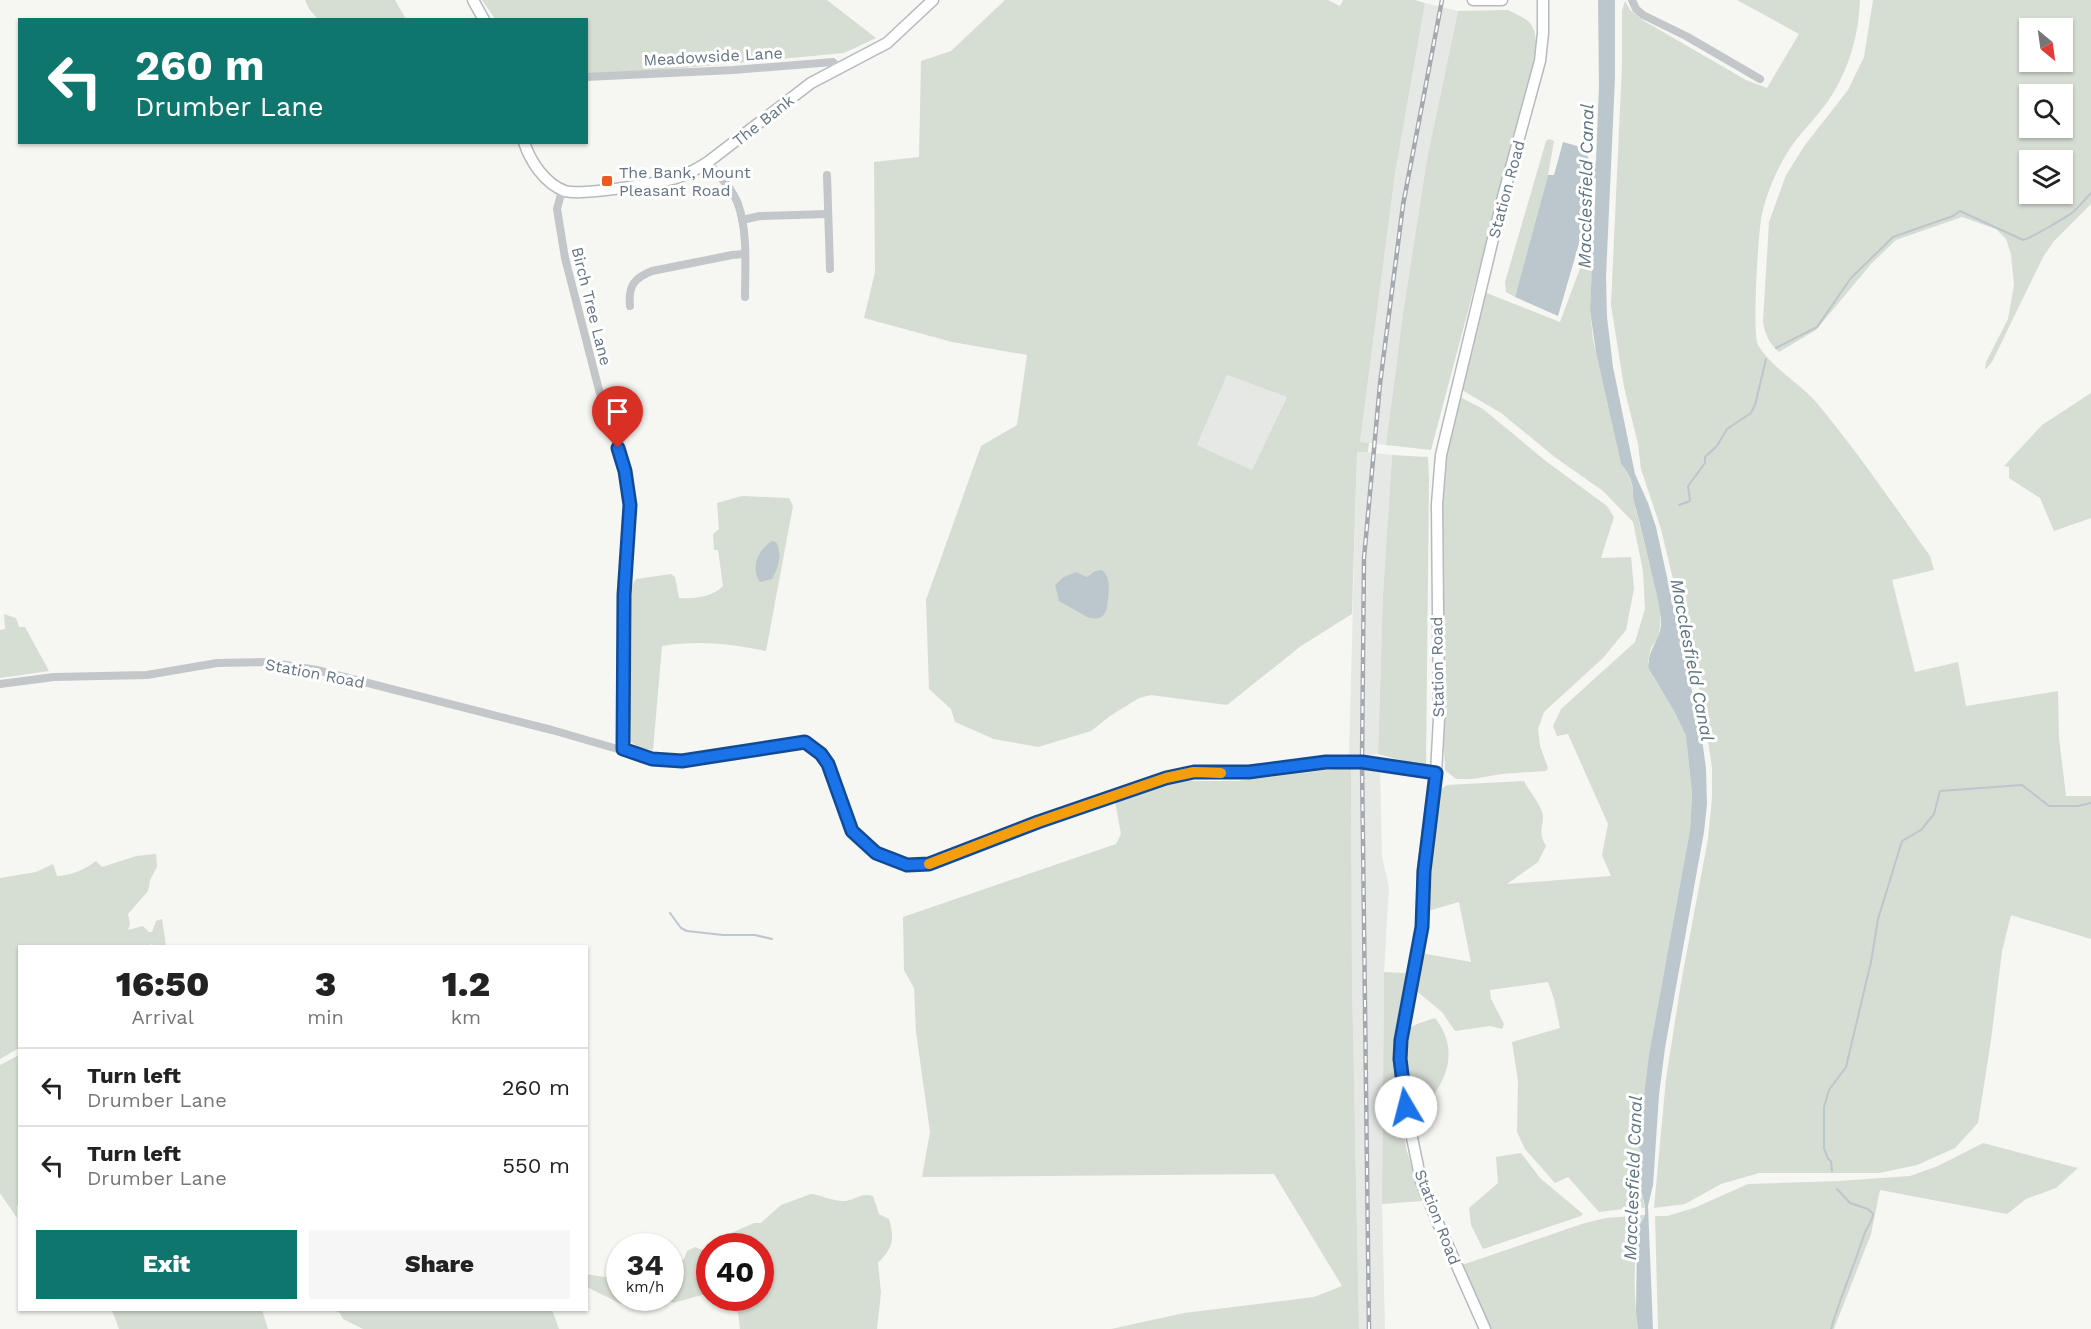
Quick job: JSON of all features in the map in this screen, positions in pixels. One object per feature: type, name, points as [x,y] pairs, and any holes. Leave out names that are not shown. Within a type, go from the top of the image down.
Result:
[{"type":"street","points":[[473,0],[483,18]]},
{"type":"street","name":"The Bank","points":[[562,190],[589,192],[663,181],[693,172],[811,83],[887,42],[933,0]]},
{"type":"street","points":[[1473,0],[1502,0]]},
{"type":"street","name":"Station Road","points":[[1485,1329],[1421,1181],[1403,1094],[1400,1059],[1404,1016],[1422,927],[1424,871],[1436,773],[1437,504],[1441,455],[1504,193],[1540,61],[1544,33],[1543,0]]},
{"type":"street","points":[[1632,0],[1636,9],[1643,15],[1686,36],[1760,79]]},
{"type":"street","name":"Meadowside Lane","points":[[588,77],[733,70],[833,62],[838,67]]},
{"type":"street","points":[[525,144],[536,167],[550,182],[562,190]]},
{"type":"street","points":[[708,162],[738,204],[742,220],[745,297]]},
{"type":"street","points":[[827,175],[830,269]]},
{"type":"street","name":"Birch Tree Lane","points":[[562,190],[557,209],[565,258],[598,390],[625,471],[630,505],[622,641],[623,749]]},
{"type":"street","points":[[742,220],[760,216],[828,214]]},
{"type":"street","points":[[630,306],[632,283],[642,274],[720,257],[744,255]]},
{"type":"street","name":"Station Road","points":[[0,684],[54,677],[147,675],[217,663],[267,662],[328,673],[623,749],[652,759],[694,761],[805,742],[821,754],[828,764],[852,831],[876,853],[907,865],[929,864],[1038,822],[1166,778],[1194,772],[1249,772],[1326,762],[1362,762],[1436,773]]},
{"type":"shaded area","points":[[305,0],[395,0],[405,18],[317,18]]},
{"type":"shaded area","points":[[482,0],[827,0],[876,38],[844,53],[588,77],[588,18],[494,18]]},
{"type":"shaded area","points":[[1005,0],[1328,0],[1340,6],[1343,0],[1415,0],[1425,3],[1395,174],[1360,442],[1369,443],[1368,452],[1357,452],[1352,614],[1301,646],[1227,705],[1151,695],[1139,698],[1091,731],[1038,747],[994,739],[955,722],[951,709],[929,689],[926,600],[981,446],[1017,425],[1027,355],[952,342],[864,318],[875,272],[874,162],[919,157],[921,61],[951,51]],"holes":[[[1227,375],[1287,397],[1252,470],[1197,445]]]},
{"type":"shaded area","points":[[1737,0],[1860,0],[1858,25],[1844,73],[1826,103],[1788,151],[1776,173],[1766,200],[1760,224],[1757,260],[1756,337],[1758,345],[1770,361],[1816,402],[1930,556],[1934,570],[1892,580],[1915,672],[1958,662],[1966,706],[2058,691],[2059,738],[2066,796],[2091,796],[2091,939],[2011,915],[2002,951],[1978,1123],[1955,1148],[1917,1165],[1879,1173],[1759,1173],[1721,1184],[1685,1204],[1654,1208],[1666,1079],[1708,839],[1712,768],[1702,701],[1661,529],[1641,469],[1638,444],[1624,387],[1611,305],[1622,65],[1622,11],[1625,1],[1630,10],[1644,21],[1746,80],[1767,88],[1799,34]]},
{"type":"shaded area","points":[[1873,0],[2091,0],[2091,204],[2054,241],[2043,257],[1992,362],[1985,370],[1986,362],[2008,319],[2014,285],[2011,254],[2006,239],[1996,229],[1962,217],[1896,240],[1871,264],[1816,330],[1779,352],[1766,335],[1763,321],[1769,222],[1786,175],[1805,145],[1848,90],[1864,57]]},
{"type":"shaded area","points":[[1425,3],[1458,11],[1427,159],[1403,313],[1386,445],[1360,442],[1395,174]]},
{"type":"shaded area","points":[[1508,10],[1527,20],[1533,28],[1536,42],[1534,57],[1431,450],[1386,445],[1403,313],[1427,159],[1458,11]]},
{"type":"shaded area","points":[[1549,139],[1554,141],[1548,175],[1515,297],[1506,292],[1505,282],[1546,141]]},
{"type":"shaded area","points":[[1593,251],[1590,310],[1593,340],[1621,464],[1632,484],[1633,498],[1660,606],[1658,638],[1651,648],[1648,662],[1654,678],[1686,736],[1692,794],[1690,830],[1649,1054],[1642,1110],[1636,1128],[1641,1151],[1641,1190],[1645,1208],[1599,1212],[1568,1177],[1555,1183],[1525,1149],[1517,1132],[1518,1081],[1512,1042],[1560,1028],[1548,982],[1490,990],[1491,999],[1504,1024],[1502,1029],[1490,1026],[1455,1031],[1442,1012],[1414,989],[1421,953],[1471,962],[1459,902],[1428,911],[1428,863],[1440,790],[1447,785],[1524,781],[1541,808],[1543,816],[1541,831],[1546,846],[1538,862],[1507,884],[1611,876],[1602,855],[1608,824],[1568,734],[1557,736],[1553,726],[1561,709],[1635,642],[1645,609],[1643,571],[1633,522],[1603,491],[1556,458],[1501,413],[1462,390],[1484,292],[1560,322],[1581,266]]},
{"type":"shaded area","points":[[1227,375],[1287,397],[1252,470],[1197,445]]},
{"type":"shaded area","points":[[2091,393],[2091,518],[2054,531],[2040,498],[2009,478],[2009,467],[2004,466],[2042,425]]},
{"type":"shaded area","points":[[1460,397],[1483,409],[1547,462],[1607,506],[1614,517],[1601,558],[1631,557],[1634,589],[1626,630],[1603,658],[1544,712],[1538,729],[1540,746],[1548,768],[1546,771],[1456,779],[1445,770],[1441,691],[1441,512],[1446,455]]},
{"type":"shaded area","points":[[1357,451],[1392,455],[1383,594],[1378,754],[1371,755],[1370,767],[1380,768],[1382,857],[1389,887],[1384,972],[1382,1204],[1385,1329],[1359,1329],[1352,980],[1351,767],[1357,766],[1357,755],[1349,755]]},
{"type":"shaded area","points":[[1392,455],[1428,457],[1426,767],[1378,754],[1383,594]]},
{"type":"shaded area","points":[[742,496],[789,498],[793,506],[766,651],[714,644],[689,643],[662,646],[653,750],[640,748],[631,742],[630,589],[636,579],[671,574],[675,577],[679,598],[702,596],[719,590],[723,586],[718,550],[714,550],[713,534],[719,529],[717,503]]},
{"type":"shaded area","points":[[4,614],[16,618],[19,627],[25,627],[49,671],[0,678],[0,630],[5,629]]},
{"type":"shaded area","points":[[1351,767],[1352,980],[1359,1329],[1111,1329],[1184,1313],[1314,1297],[1342,1286],[1274,1174],[922,1177],[930,1132],[916,1032],[914,988],[904,970],[903,917],[1116,844],[1121,834],[1115,801],[1158,786],[1187,781],[1238,781]]},
{"type":"shaded area","points":[[156,854],[157,867],[150,880],[148,891],[128,914],[130,924],[128,930],[143,926],[152,932],[156,921],[162,919],[166,945],[18,945],[18,1049],[0,1059],[0,878],[36,872],[53,864],[57,876],[78,872],[96,861],[102,867],[136,856]]},
{"type":"shaded area","points":[[1384,972],[1406,973],[1394,1039],[1406,1148],[1422,1201],[1382,1204]]},
{"type":"shaded area","points":[[1435,1018],[1448,1044],[1447,1069],[1427,1104],[1417,1114],[1411,1106],[1403,1042],[1406,1030]]},
{"type":"shaded area","points":[[18,1056],[17,1218],[0,1193],[0,1065]]},
{"type":"shaded area","points":[[1983,1143],[2078,1168],[2056,1188],[2026,1199],[2007,1214],[1880,1190],[1871,1234],[1834,1329],[1658,1329],[1655,1216],[1667,1216],[1694,1208],[1748,1184],[1910,1176],[1938,1166]]},
{"type":"shaded area","points":[[1521,1153],[1541,1179],[1583,1214],[1483,1249],[1471,1225],[1469,1208],[1498,1183],[1496,1157]]},
{"type":"shaded area","points":[[811,1194],[841,1201],[865,1195],[873,1196],[879,1214],[889,1219],[892,1232],[890,1248],[878,1263],[881,1293],[877,1329],[740,1329],[737,1311],[774,1311],[774,1233],[731,1233],[754,1223],[761,1223],[781,1205]]},
{"type":"shaded area","points":[[1645,1215],[1637,1240],[1636,1255],[1635,1302],[1638,1329],[1490,1329],[1462,1265],[1585,1223],[1606,1218]]},
{"type":"shaded area","points":[[696,1247],[696,1297],[684,1300],[684,1259],[687,1251]]},
{"type":"shaded area","points":[[588,1274],[606,1277],[606,1296],[588,1288]]},
{"type":"shaded area","points":[[112,1311],[262,1311],[268,1329],[119,1329]]},
{"type":"shaded area","points":[[336,1311],[552,1311],[559,1329],[363,1329],[343,1319]]},
{"type":"water","name":"Macclesfield Canal","points":[[1598,0],[1615,0],[1615,78],[1606,277],[1607,317],[1613,367],[1635,474],[1656,527],[1701,732],[1706,768],[1707,804],[1704,832],[1665,1048],[1659,1095],[1653,1185],[1648,1206],[1653,1329],[1638,1329],[1636,1313],[1637,1243],[1640,1225],[1645,1215],[1645,1206],[1641,1190],[1641,1151],[1634,1137],[1642,1110],[1649,1054],[1690,830],[1692,794],[1686,736],[1649,669],[1649,657],[1661,625],[1659,606],[1633,498],[1632,484],[1621,464],[1596,353],[1590,310],[1596,178],[1591,180],[1589,209],[1558,316],[1515,297],[1548,175],[1554,175],[1563,142],[1584,148],[1591,164],[1596,162],[1599,87]]},
{"type":"water","points":[[772,541],[776,542],[778,547],[778,566],[772,579],[760,582],[756,571],[757,560],[759,554]]},
{"type":"water","points":[[1102,570],[1107,577],[1109,587],[1104,615],[1097,618],[1087,617],[1059,601],[1055,585],[1064,577],[1076,572],[1087,577],[1095,571]]},
{"type":"waterway","points":[[1776,348],[1817,327],[1851,278],[1893,237],[1953,216],[1960,211],[2023,240],[2071,214],[2091,193]]},
{"type":"waterway","points":[[1679,505],[1690,501],[1688,486],[1705,463],[1705,457],[1717,446],[1727,429],[1751,413],[1766,359]]},
{"type":"waterway","points":[[1832,1171],[1831,1161],[1824,1148],[1824,1107],[1829,1090],[1846,1067],[1871,962],[1878,919],[1902,841],[1921,830],[1934,814],[1940,791],[2022,785],[2049,806],[2078,806],[2091,803]]},
{"type":"waterway","points":[[670,913],[681,928],[687,931],[723,935],[755,935],[772,939]]},
{"type":"waterway","points":[[1831,1329],[1873,1214],[1868,1209],[1850,1203],[1837,1189]]},
{"type":"railway","points":[[1369,1329],[1362,762],[1364,558],[1380,384],[1403,205],[1442,0]]},
{"type":"slow traffic","points":[[929,864],[1038,822],[1166,778],[1194,772],[1221,773]]},
{"type":"place","name":"The Bank, Mount Pleasant Road","points":[[607,181]]},
{"type":"route","points":[[618,448],[625,471],[630,505],[622,652],[623,749],[669,762],[694,761],[805,742],[813,746],[828,764],[852,831],[876,853],[893,861],[907,865],[929,864],[1038,822],[1166,778],[1194,772],[1271,771],[1326,762],[1367,762],[1405,770],[1436,773],[1424,871],[1422,927],[1401,1040],[1400,1059],[1406,1107]]}]
